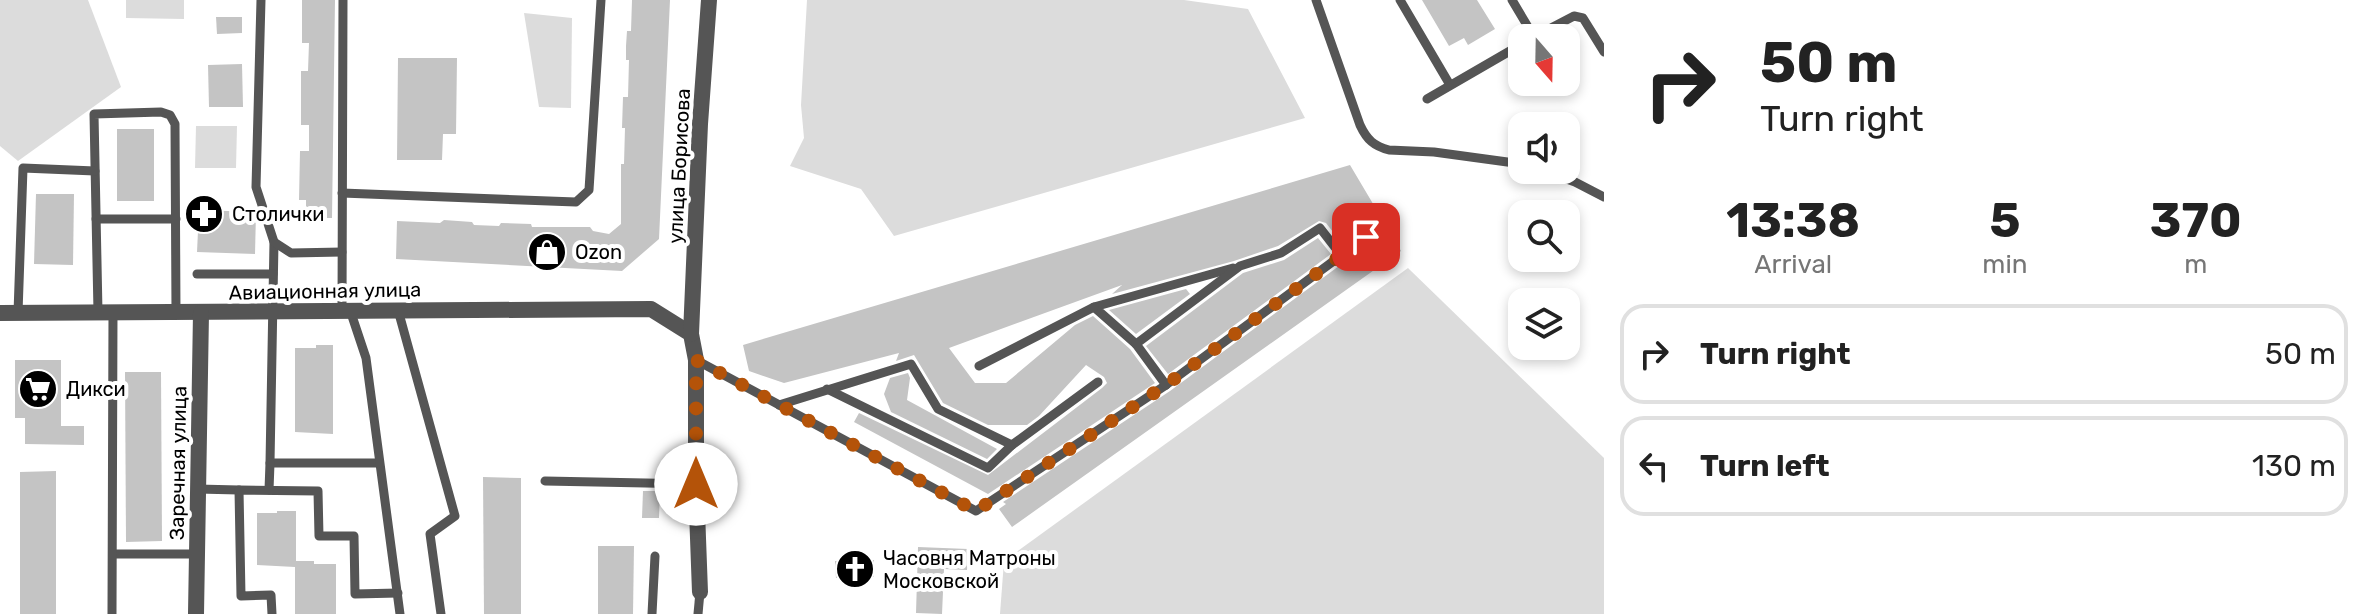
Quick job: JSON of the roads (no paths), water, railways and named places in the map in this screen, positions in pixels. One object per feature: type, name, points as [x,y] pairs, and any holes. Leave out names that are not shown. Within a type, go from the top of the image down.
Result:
[{"type":"street","name":"улица Борисова","points":[[700,592],[696,360],[691,334],[709,0]]},
{"type":"street","name":"Авиационная улица","points":[[0,313],[651,309],[691,334]]},
{"type":"street","name":"Заречная улица","points":[[196,614],[201,313]]},
{"type":"lane","points":[[261,0],[256,187],[274,242],[269,490]]},
{"type":"lane","points":[[343,0],[342,252],[346,310],[366,358],[400,614]]},
{"type":"lane","points":[[342,193],[576,202],[589,190],[601,0]]},
{"type":"lane","points":[[1316,0],[1360,125],[1365,137],[1375,147],[1508,162]]},
{"type":"lane","points":[[1400,0],[1450,85]]},
{"type":"lane","points":[[1512,0],[1525,24]]},
{"type":"lane","points":[[1559,24],[1574,16],[1583,18],[1604,52]]},
{"type":"lane","points":[[1427,99],[1508,52]]},
{"type":"lane","points":[[112,614],[105,312],[96,219],[94,114],[161,112],[170,115],[175,124],[176,313]]},
{"type":"lane","points":[[18,313],[23,168],[95,171]]},
{"type":"lane","points":[[1579,184],[1604,197]]},
{"type":"lane","points":[[96,219],[176,219]]},
{"type":"lane","points":[[979,366],[1094,307],[1281,253],[1320,228],[1341,255]]},
{"type":"lane","points":[[696,360],[976,511],[1166,385],[1366,237]]},
{"type":"lane","points":[[274,242],[291,253],[342,252]]},
{"type":"lane","points":[[1136,344],[1240,266]]},
{"type":"lane","points":[[197,274],[273,274]]},
{"type":"lane","points":[[1094,307],[1136,344],[1166,385]]},
{"type":"lane","points":[[398,310],[455,516],[430,534],[441,614]]},
{"type":"lane","points":[[779,405],[911,364],[938,409],[1012,445]]},
{"type":"lane","points":[[827,389],[988,468],[1012,445],[1098,382]]},
{"type":"lane","points":[[270,463],[379,463]]},
{"type":"lane","points":[[545,481],[696,484]]},
{"type":"lane","points":[[197,489],[318,491],[319,536],[354,536],[355,594],[398,593]]},
{"type":"lane","points":[[239,490],[241,596],[271,595],[272,614]]},
{"type":"lane","points":[[113,554],[196,554]]},
{"type":"lane","points":[[652,614],[655,556]]},
{"type":"lane","points":[[698,614],[700,592]]},
{"type":"place","name":"Столички","points":[[204,214]]},
{"type":"place","name":"Ozon","points":[[547,252]]},
{"type":"place","name":"Дикси","points":[[38,389]]},
{"type":"place","name":"Часовня Матроны Московской","points":[[855,569]]}]
